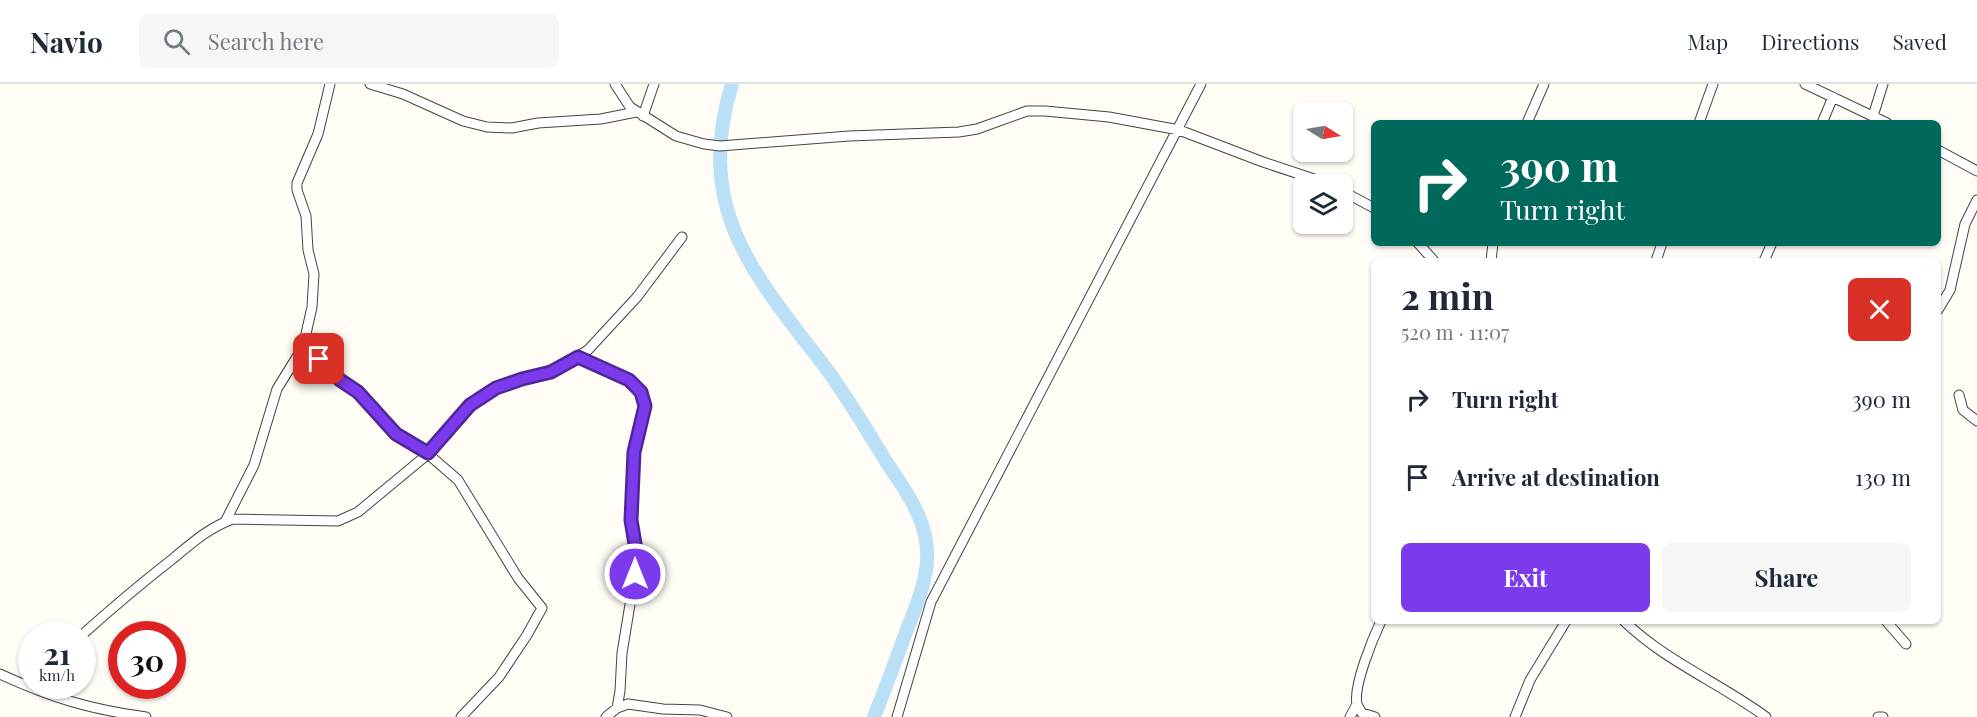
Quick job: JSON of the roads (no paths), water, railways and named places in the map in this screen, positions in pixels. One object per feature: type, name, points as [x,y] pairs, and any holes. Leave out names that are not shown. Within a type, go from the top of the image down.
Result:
[{"type":"street","points":[[225,522],[254,465],[282,377],[303,347],[312,307],[314,274],[308,250],[306,216],[297,190],[297,183],[318,134],[330,84]]},
{"type":"street","points":[[370,84],[409,97],[463,121],[487,127],[512,128],[538,123],[639,114]]},
{"type":"street","points":[[615,84],[624,99],[639,114],[676,136],[704,144],[720,146],[849,136],[959,132],[977,129],[1027,111],[1045,111],[1109,117],[1179,130],[1299,174]]},
{"type":"street","points":[[639,114],[654,84]]},
{"type":"street","points":[[897,717],[931,602],[1201,84]]},
{"type":"street","points":[[1528,120],[1544,84]]},
{"type":"street","points":[[1700,120],[1713,84]]},
{"type":"street","points":[[1805,84],[1881,120]]},
{"type":"street","points":[[1873,116],[1883,84]]},
{"type":"street","points":[[1823,120],[1833,97]]},
{"type":"street","points":[[1941,152],[1977,171]]},
{"type":"street","points":[[1353,197],[1371,206]]},
{"type":"street","points":[[1941,305],[1950,290],[1965,224],[1977,200]]},
{"type":"street","points":[[96,623],[207,531],[225,522],[233,519],[338,522],[358,512],[392,486],[428,453],[470,405],[496,388],[551,372],[588,350],[618,319],[682,237]]},
{"type":"street","points":[[1421,246],[1431,258]]},
{"type":"street","points":[[303,347],[340,380],[358,392],[396,434],[428,453],[458,480],[518,578],[542,608],[499,677],[461,717]]},
{"type":"street","points":[[578,357],[629,380],[641,392],[645,406],[634,452],[631,520],[637,556],[622,653],[617,708]]},
{"type":"street","points":[[1959,395],[1963,410],[1977,421]]},
{"type":"street","points":[[1350,717],[1357,704],[1359,682],[1379,624]]},
{"type":"street","points":[[1515,717],[1530,680],[1564,624]]},
{"type":"street","points":[[1628,624],[1659,650],[1766,717]]},
{"type":"street","points":[[1889,624],[1906,644]]},
{"type":"street","points":[[0,674],[18,681]]},
{"type":"street","points":[[58,699],[93,709],[146,717]]},
{"type":"street","points":[[606,717],[617,708],[628,704],[663,709],[700,710],[727,717]]},
{"type":"street","points":[[1357,704],[1362,713],[1375,717]]},
{"type":"street","points":[[1878,717],[1883,717]]},
{"type":"waterway","points":[[732,84],[722,129],[720,169],[726,206],[738,240],[777,304],[828,371],[858,416],[916,509],[925,534],[927,562],[922,589],[874,717]]}]
